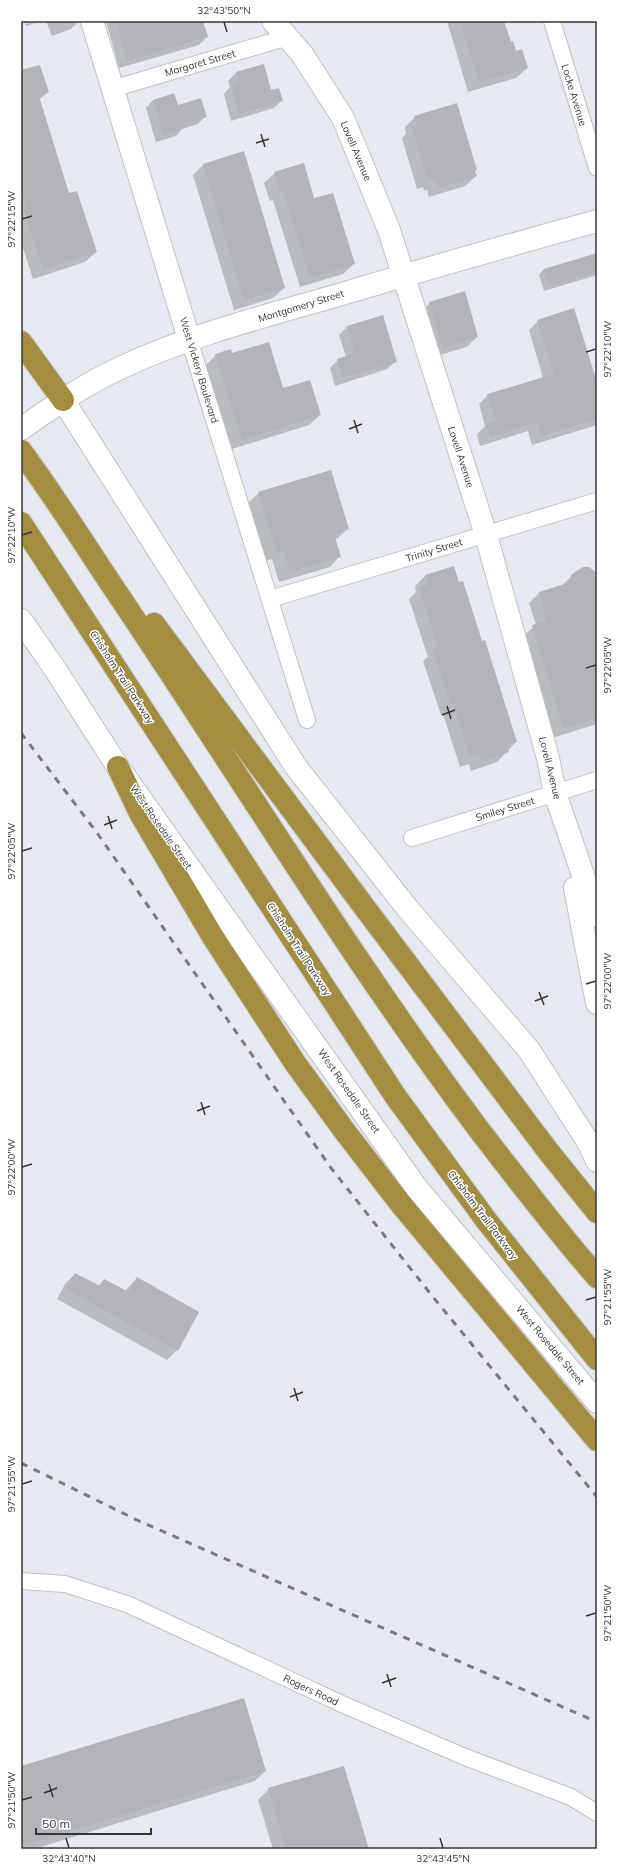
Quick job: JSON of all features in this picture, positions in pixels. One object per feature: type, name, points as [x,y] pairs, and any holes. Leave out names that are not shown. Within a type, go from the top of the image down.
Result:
[{"type":"highway","points":[[21,342],[57,404]]},
{"type":"highway","points":[[21,451],[153,646],[311,891],[402,1024],[531,1197],[597,1277]]},
{"type":"highway","name":"Chisholm Trail Parkway","points":[[21,523],[396,1097],[486,1220],[597,1360]]},
{"type":"highway","points":[[78,535],[167,640],[384,933],[548,1151],[597,1212]]},
{"type":"highway","points":[[118,767],[140,815],[213,937],[295,1063],[400,1203],[597,1440]]},
{"type":"main road","name":"West Vickery Boulevard","points":[[92,21],[190,339]]},
{"type":"main road","name":"Lovell Avenue","points":[[273,21],[302,54],[343,118],[389,230],[486,535],[548,758],[555,793],[597,916]]},
{"type":"main road","name":"Montgomery Street","points":[[21,429],[57,404],[118,369],[190,339],[597,221]]},
{"type":"main road","points":[[57,404],[296,767],[408,909],[530,1050],[590,1145],[597,1161]]},
{"type":"main road","points":[[21,620],[55,669],[118,767]]},
{"type":"main road","name":"West Rosedale Street","points":[[118,767],[416,1186],[597,1402]]},
{"type":"main road","points":[[555,793],[562,834],[580,911],[597,1003]]},
{"type":"street","name":"Locke Avenue","points":[[552,21],[597,168]]},
{"type":"street","name":"Margaret Street","points":[[112,89],[288,37]]},
{"type":"street","name":"West Vickery Boulevard","points":[[190,339],[307,720]]},
{"type":"street","name":"Trinity Street","points":[[270,600],[597,501]]},
{"type":"street","name":"Smiley Street","points":[[412,838],[597,780]]},
{"type":"street","name":"Rogers Road","points":[[21,1580],[65,1584],[126,1604],[342,1704],[465,1757],[571,1797],[597,1813]]},
{"type":"building","points":[[134,21],[203,21],[208,37],[127,61],[117,26]]},
{"type":"building","points":[[460,21],[504,21],[511,42],[513,41],[516,51],[522,49],[528,68],[479,82]]},
{"type":"building","points":[[264,64],[271,90],[279,88],[283,101],[239,114],[231,85],[239,83],[236,72]]},
{"type":"building","points":[[40,65],[49,92],[39,96],[69,193],[77,191],[97,252],[43,269],[23,208],[26,207],[21,191],[21,70]]},
{"type":"building","points":[[174,93],[178,105],[201,98],[207,117],[183,124],[185,128],[164,135],[153,100]]},
{"type":"building","points":[[457,103],[477,170],[475,170],[477,176],[439,188],[437,181],[434,182],[433,178],[427,179],[412,127],[417,125],[414,116]]},
{"type":"building","points":[[244,151],[285,288],[244,300],[203,164]]},
{"type":"building","points":[[304,163],[314,198],[333,193],[355,264],[310,278],[283,190],[280,191],[274,172]]},
{"type":"building","points":[[597,253],[597,272],[549,286],[544,269]]},
{"type":"building","points":[[465,291],[478,337],[443,348],[429,302]]},
{"type":"building","points":[[574,308],[597,382],[597,419],[541,436],[537,422],[490,437],[486,424],[496,421],[487,394],[554,374],[537,320]]},
{"type":"building","points":[[383,315],[397,362],[343,378],[337,359],[355,353],[347,326]]},
{"type":"building","points":[[269,342],[283,388],[310,380],[321,415],[242,440],[215,354],[231,349],[232,353]]},
{"type":"building","points":[[331,470],[349,529],[334,534],[341,557],[290,572],[283,550],[277,552],[258,492]]},
{"type":"building","points":[[454,566],[459,582],[463,581],[482,641],[485,640],[517,742],[506,745],[509,752],[482,761],[479,754],[470,757],[453,704],[451,705],[433,650],[438,648],[419,588],[428,585],[425,575]]},
{"type":"building","points":[[583,567],[589,567],[597,573],[597,718],[563,728],[532,625],[547,621],[539,592],[568,583],[572,574]]},
{"type":"building","points":[[75,1273],[100,1286],[104,1279],[129,1292],[137,1277],[199,1312],[178,1351],[66,1289]]},
{"type":"building","points":[[244,1698],[266,1771],[21,1846],[21,1766]]},
{"type":"building","points":[[344,1766],[369,1849],[286,1849],[268,1788]]},
{"type":"railway","points":[[21,733],[95,830],[331,1168],[433,1297],[597,1497]]},
{"type":"railway","points":[[21,1463],[137,1520],[597,1722]]}]
